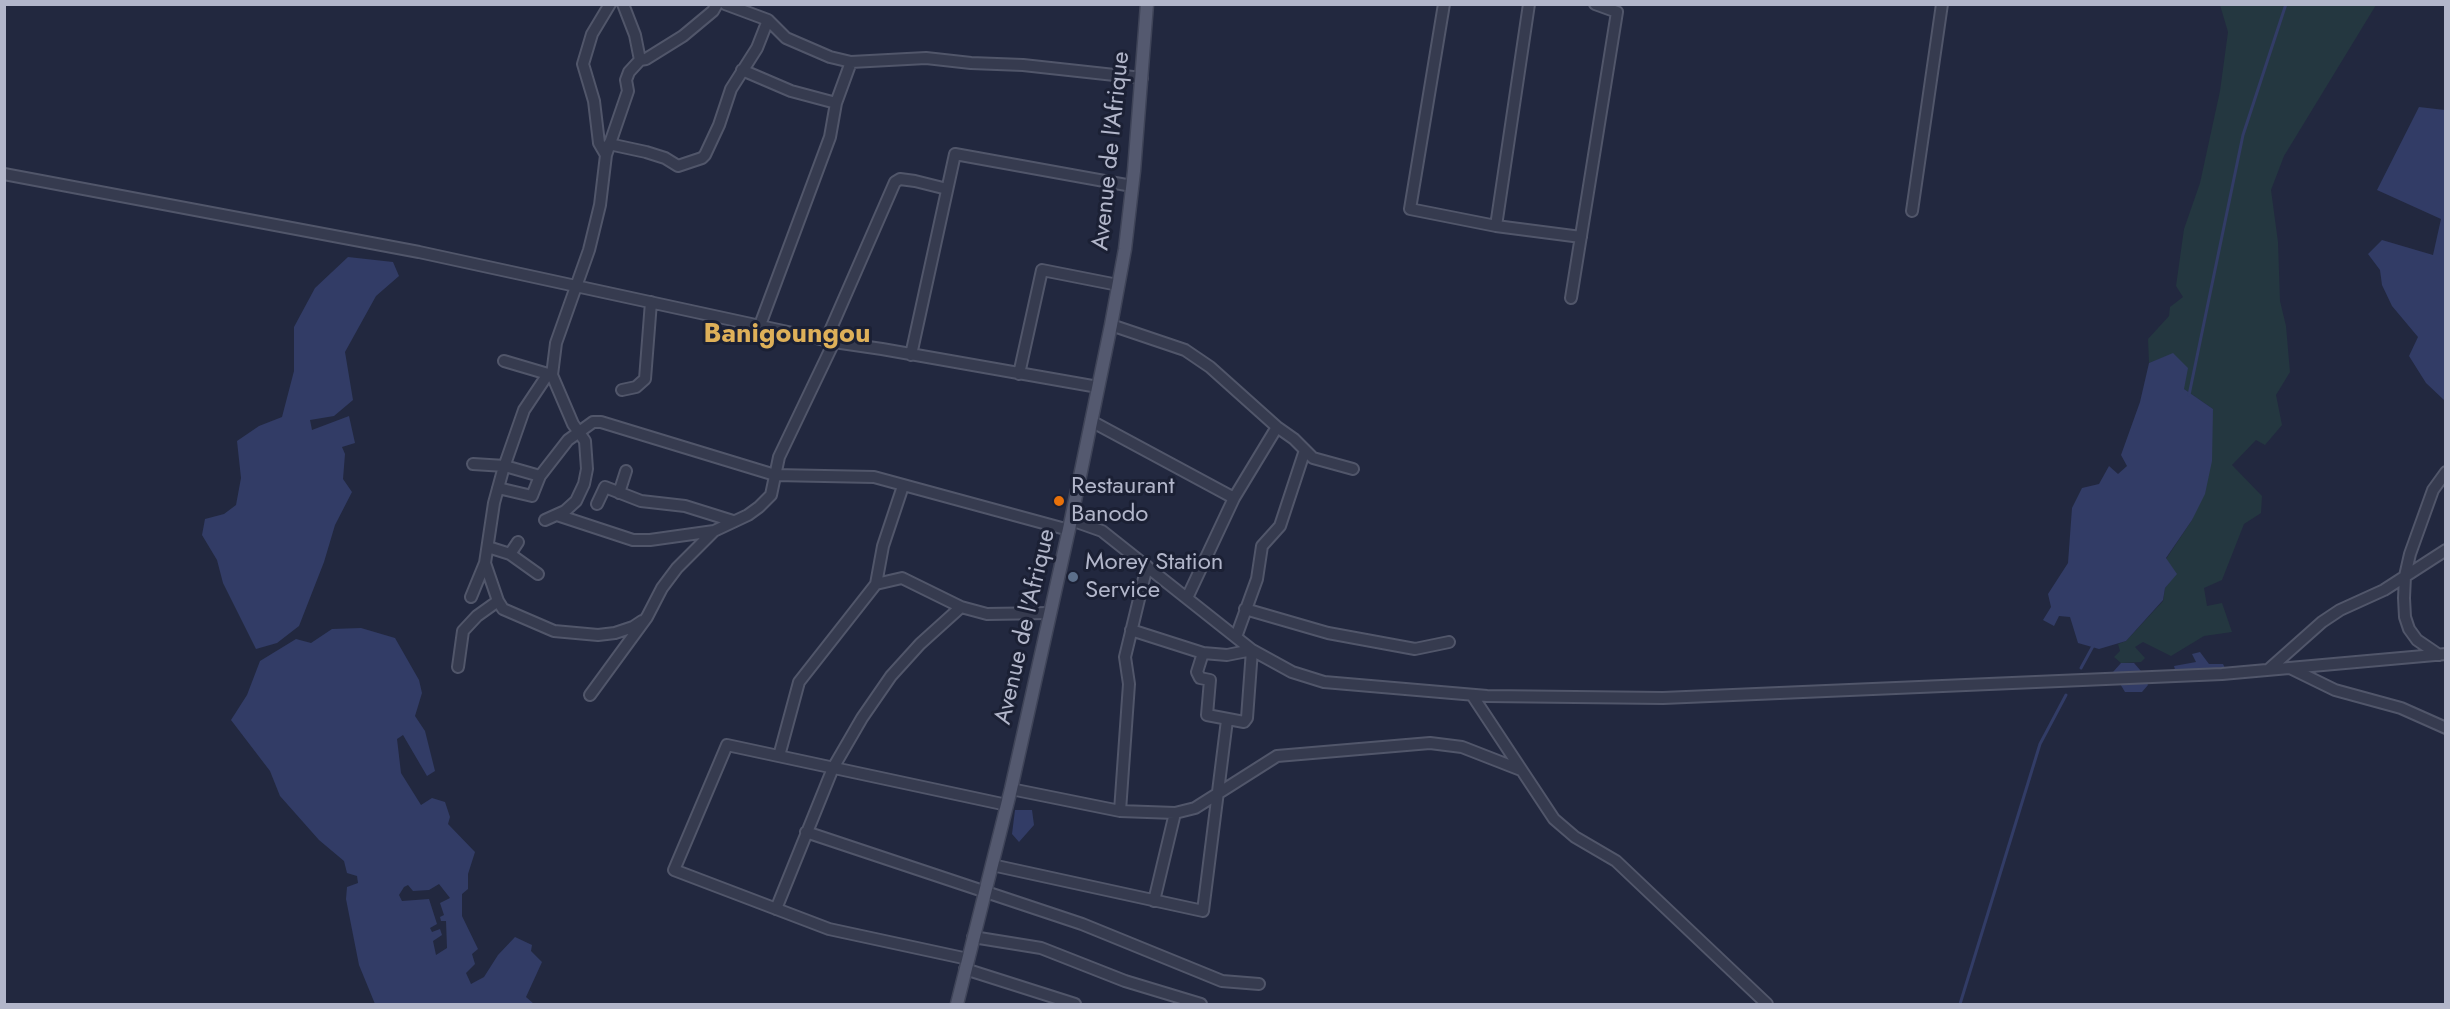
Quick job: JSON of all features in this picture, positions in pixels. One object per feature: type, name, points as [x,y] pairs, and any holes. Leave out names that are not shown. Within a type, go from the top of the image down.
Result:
[{"type":"main road","name":"Avenue de l'Afrique","points":[[957,1005],[1011,789],[1112,325],[1132,186],[1148,4]]},
{"type":"street","points":[[606,155],[600,143],[594,101],[582,64],[592,34],[610,4]]},
{"type":"street","points":[[623,4],[640,60]]},
{"type":"street","points":[[471,597],[485,563],[498,488],[524,410],[550,375],[556,343],[578,286],[597,215],[606,155],[628,92],[626,80],[629,72],[640,60],[672,44],[713,11],[717,4]]},
{"type":"street","points":[[725,4],[768,20],[786,38],[830,57],[851,62],[926,58],[1023,65],[1142,78]]},
{"type":"street","points":[[1444,4],[1410,209],[1496,226],[1581,237]]},
{"type":"street","points":[[1496,226],[1529,4]]},
{"type":"street","points":[[1571,298],[1617,12],[1595,4]]},
{"type":"street","points":[[1912,211],[1942,4]]},
{"type":"street","points":[[609,144],[665,158],[678,166],[702,158],[718,125],[731,88],[757,48],[768,20]]},
{"type":"street","points":[[760,325],[830,137],[836,103],[851,62]]},
{"type":"street","points":[[742,70],[791,91],[836,103]]},
{"type":"street","points":[[910,355],[956,154],[1132,186]]},
{"type":"street","points":[[4,174],[419,252],[830,341],[1098,387]]},
{"type":"street","points":[[590,695],[646,617],[662,588],[677,568],[714,531],[732,520],[748,515],[771,495],[779,457],[830,341],[895,182],[900,179],[947,189]]},
{"type":"street","points":[[1019,374],[1042,270],[1118,285]]},
{"type":"street","points":[[622,390],[636,387],[645,379],[651,302]]},
{"type":"street","points":[[1112,325],[1185,350],[1210,367],[1313,458],[1353,468]]},
{"type":"street","points":[[504,361],[550,375],[564,406],[585,441],[588,460],[584,484],[576,501],[557,515],[545,520]]},
{"type":"street","points":[[1091,421],[1233,498]]},
{"type":"street","points":[[498,488],[532,496],[540,476],[561,448],[579,431],[593,422],[601,422],[775,475],[874,477],[903,486],[1102,531],[1252,650],[1292,672],[1323,682],[1472,694],[1663,698],[1997,685],[2268,670],[2442,654]]},
{"type":"street","points":[[1187,598],[1233,498],[1276,427]]},
{"type":"street","points":[[1236,637],[1257,579],[1262,546],[1280,526],[1305,450]]},
{"type":"street","points":[[473,464],[505,466],[540,476]]},
{"type":"street","points":[[619,493],[626,471]]},
{"type":"street","points":[[2442,654],[2417,640],[2409,629],[2405,617],[2405,576],[2410,554],[2433,490],[2445,472]]},
{"type":"street","points":[[779,756],[799,682],[876,584],[883,546],[903,486]]},
{"type":"street","points":[[597,504],[605,487],[641,501],[685,506],[732,520]]},
{"type":"street","points":[[557,515],[633,540],[650,540],[714,531]]},
{"type":"street","points":[[510,554],[518,542]]},
{"type":"street","points":[[488,548],[510,554],[538,574]]},
{"type":"street","points":[[2268,670],[2322,622],[2340,610],[2384,590],[2445,550]]},
{"type":"street","points":[[485,563],[503,609],[554,631],[615,633],[633,627],[646,617]]},
{"type":"street","points":[[1120,811],[1129,684],[1125,657],[1147,566]]},
{"type":"street","points":[[876,584],[902,578],[961,607],[987,614],[1050,613]]},
{"type":"street","points":[[458,667],[463,630],[477,616],[498,601]]},
{"type":"street","points":[[776,909],[833,768],[891,676],[920,644],[961,607]]},
{"type":"street","points":[[1245,609],[1328,633],[1415,649],[1449,642]]},
{"type":"street","points":[[1131,630],[1203,653],[1227,655],[1252,650]]},
{"type":"street","points":[[1203,653],[1197,672],[1200,678],[1210,680],[1207,716],[1244,722],[1247,718],[1252,650]]},
{"type":"street","points":[[2290,668],[2335,690],[2401,708],[2445,728]]},
{"type":"street","points":[[1472,694],[1554,819],[1575,837],[1616,861],[1767,1005]]},
{"type":"street","points":[[992,865],[1203,911],[1227,720]]},
{"type":"street","points":[[1011,789],[1120,811],[1175,813],[1195,808],[1277,756],[1430,743],[1462,747],[1521,770]]},
{"type":"street","points":[[1007,805],[727,745],[674,870],[829,929],[966,964],[1075,1005]]},
{"type":"street","points":[[1155,901],[1175,813]]},
{"type":"street","points":[[806,832],[1082,924],[1222,981],[1259,984]]},
{"type":"street","points":[[973,937],[1041,948],[1125,981],[1201,1005]]},
{"type":"shaded area","points":[[2220,5],[2376,5],[2284,156],[2271,190],[2278,242],[2280,301],[2286,326],[2290,372],[2276,395],[2282,425],[2265,445],[2256,440],[2232,465],[2262,496],[2261,513],[2244,524],[2222,580],[2204,588],[2207,606],[2222,603],[2232,632],[2204,636],[2171,656],[2143,642],[2135,647],[2145,658],[2141,662],[2121,663],[2114,657],[2120,651],[2118,644],[2126,641],[2163,601],[2165,588],[2176,574],[2166,559],[2192,520],[2213,409],[2184,389],[2173,354],[2149,363],[2148,339],[2169,316],[2170,307],[2183,297],[2176,286],[2184,229],[2200,183],[2220,91],[2228,32]]},
{"type":"water","points":[[2419,107],[2445,110],[2444,400],[2426,383],[2409,356],[2418,337],[2392,306],[2382,285],[2380,270],[2368,254],[2382,240],[2433,255],[2441,219],[2377,190]]},
{"type":"water","points":[[348,257],[393,262],[399,276],[376,296],[345,352],[353,400],[334,416],[310,420],[312,430],[349,416],[355,443],[342,447],[345,454],[343,479],[352,492],[335,525],[324,562],[299,626],[277,643],[256,649],[223,583],[217,560],[202,535],[205,519],[224,514],[236,505],[241,478],[237,441],[259,426],[282,417],[294,371],[294,327],[315,288]]},
{"type":"water","points":[[2173,353],[2188,368],[2184,389],[2213,409],[2212,461],[2205,494],[2192,520],[2166,558],[2177,574],[2165,588],[2163,600],[2126,641],[2099,649],[2078,643],[2070,617],[2059,616],[2054,626],[2043,620],[2051,607],[2048,594],[2068,563],[2072,508],[2082,488],[2099,484],[2109,466],[2118,474],[2127,466],[2121,455],[2140,402],[2149,363]]},
{"type":"water","points":[[361,628],[395,638],[419,680],[422,693],[415,716],[425,731],[435,771],[427,776],[403,735],[397,739],[401,773],[421,805],[432,798],[445,802],[450,817],[448,824],[475,852],[468,874],[468,889],[462,894],[462,916],[478,949],[472,954],[475,964],[466,973],[471,984],[484,977],[498,955],[515,937],[532,945],[531,951],[542,962],[526,997],[534,1004],[375,1004],[359,965],[346,899],[347,887],[358,883],[357,876],[347,873],[344,861],[319,840],[280,796],[270,771],[231,720],[247,695],[260,661],[296,639],[311,643],[332,629]],"holes":[[[439,884],[450,898],[440,903],[444,915],[440,917],[441,921],[446,921],[447,948],[436,955],[433,941],[442,935],[440,929],[432,932],[430,928],[437,924],[429,899],[402,901],[399,895],[408,885],[413,891],[429,890]]]},
{"type":"water","points":[[2200,652],[2209,664],[2223,664],[2226,670],[2176,673],[2174,666],[2196,662],[2192,654]]},
{"type":"water","points":[[2121,663],[2134,663],[2141,671],[2148,685],[2142,692],[2125,692],[2113,672]]},
{"type":"water","points":[[1015,810],[1032,810],[1034,825],[1019,842],[1012,834]]},
{"type":"waterway","points":[[2189,395],[2243,135],[2286,4]]},
{"type":"waterway","points":[[2081,668],[2093,646]]},
{"type":"waterway","points":[[1960,1004],[2040,744],[2066,695]]},
{"type":"place","name":"Restaurant Banodo","points":[[1059,501]]},
{"type":"place","name":"Morey Station Service","points":[[1073,577]]},
{"type":"district","name":"Banigoungou","points":[[787,335]]}]
